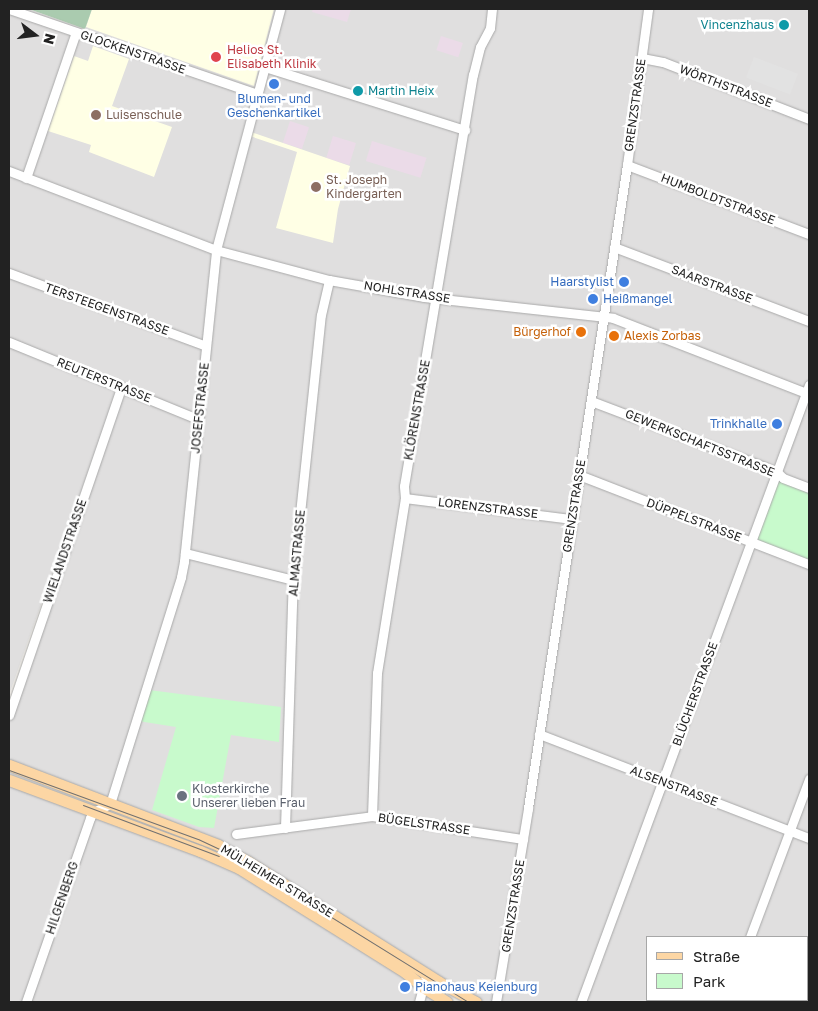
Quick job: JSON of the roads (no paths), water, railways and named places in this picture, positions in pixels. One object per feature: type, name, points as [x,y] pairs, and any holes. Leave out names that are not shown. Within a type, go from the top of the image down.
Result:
[{"type":"main road","name":"MÜLHEIMER STRASSE","points":[[9,765],[196,835],[233,853],[426,975],[476,1002]]},
{"type":"main road","name":"MÜLHEIMER STRASSE","points":[[9,780],[200,851],[239,868],[405,972],[423,987],[447,1002]]},
{"type":"street","name":"GLOCKENSTRASSE","points":[[9,9],[257,94]]},
{"type":"street","name":"JOSEFSTRASSE","points":[[110,804],[143,692],[155,662],[172,608],[185,553],[216,250],[245,148],[257,94],[280,9]]},
{"type":"street","name":"KLÖRENSTRASSE","points":[[372,816],[377,673],[404,498],[404,486],[476,61],[490,28],[492,9]]},
{"type":"street","name":"GRENZSTRASSE","points":[[496,1002],[627,165],[648,9]]},
{"type":"street","points":[[26,178],[76,32]]},
{"type":"street","name":"WÖRTHSTRASSE","points":[[642,58],[662,62],[809,118]]},
{"type":"street","points":[[265,67],[465,130]]},
{"type":"street","name":"HUMBOLDTSTRASSE","points":[[627,165],[809,234]]},
{"type":"street","name":"NOHLSTRASSE","points":[[9,171],[216,250],[329,280],[436,298],[613,318],[808,390]]},
{"type":"street","name":"SAARSTRASSE","points":[[614,248],[809,321]]},
{"type":"street","name":"TERSTEEGENSTRASSE","points":[[9,273],[206,346]]},
{"type":"street","name":"ALMASTRASSE","points":[[285,828],[293,580],[321,315],[329,280]]},
{"type":"street","name":"REUTERSTRASSE","points":[[9,342],[198,419]]},
{"type":"street","name":"WIELANDSTRASSE","points":[[9,714],[121,387]]},
{"type":"street","name":"BLÜCHERSTRASSE","points":[[580,1002],[808,390]]},
{"type":"street","name":"GEWERKSCHAFTSSTRASSE","points":[[590,401],[777,472],[783,478],[809,488]]},
{"type":"street","name":"DÜPPELSTRASSE","points":[[579,475],[809,564]]},
{"type":"street","name":"LORENZSTRASSE","points":[[404,498],[572,519]]},
{"type":"street","points":[[185,553],[293,580]]},
{"type":"street","name":"ALSENSTRASSE","points":[[539,734],[809,838]]},
{"type":"street","points":[[750,936],[809,779]]},
{"type":"street","points":[[93,812],[110,804]]},
{"type":"street","name":"HILGENBERG","points":[[26,1002],[93,812]]},
{"type":"street","name":"BÜGELSTRASSE","points":[[236,834],[372,816],[523,839]]},
{"type":"street","points":[[419,1002],[426,975]]},
{"type":"tram line","points":[[9,770],[198,839],[228,853],[468,1002]]},
{"type":"tram line","points":[[83,805],[219,856]]},
{"type":"place","name":"Vincenzhaus","points":[[784,25]]},
{"type":"place","name":"Helios St. Elisabeth Klinik","points":[[216,57]]},
{"type":"place","name":"Blumen- und Geschenkartikel","points":[[274,84]]},
{"type":"place","name":"Martin Heix","points":[[358,91]]},
{"type":"place","name":"Luisenschule","points":[[96,115]]},
{"type":"place","name":"St. Joseph Kindergarten","points":[[316,187]]},
{"type":"place","name":"Haarstylist","points":[[624,282]]},
{"type":"place","name":"Heißmangel","points":[[593,299]]},
{"type":"place","name":"Bürgerhof","points":[[581,332]]},
{"type":"place","name":"Alexis Zorbas","points":[[614,336]]},
{"type":"place","name":"Trinkhalle","points":[[777,424]]},
{"type":"place","name":"Klosterkirche Unserer lieben Frau","points":[[182,796]]},
{"type":"place","name":"Pianohaus Keienburg","points":[[405,987]]}]
